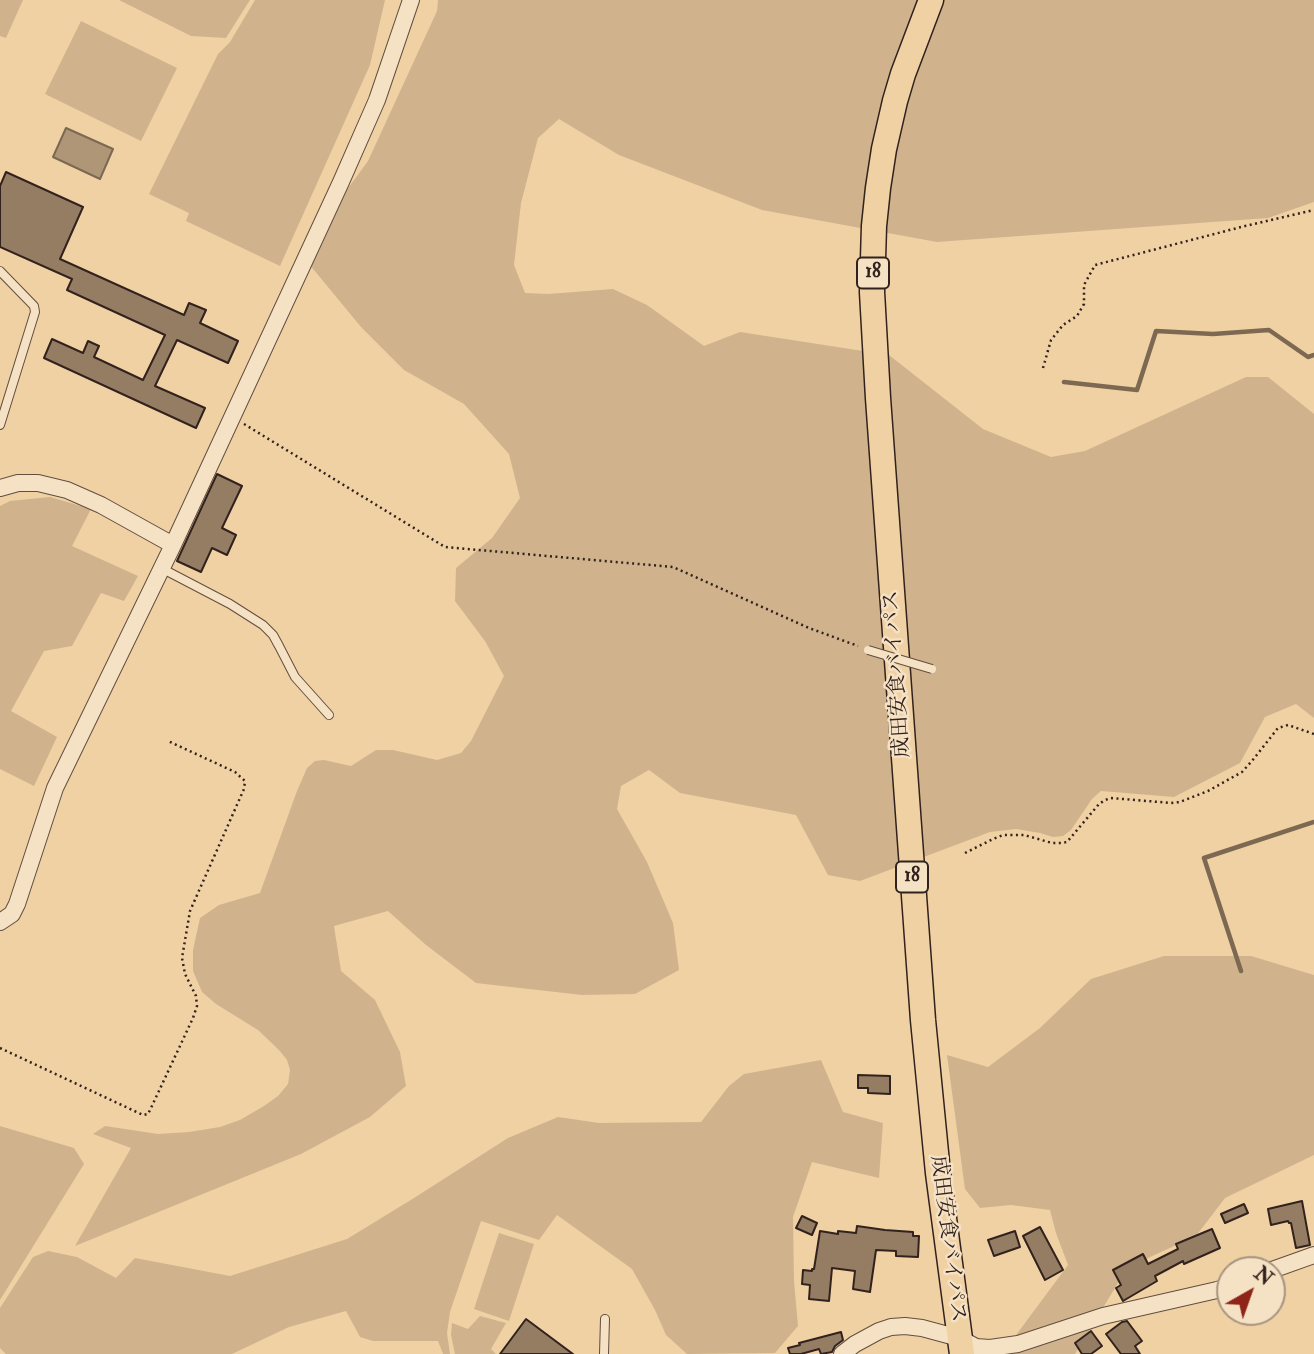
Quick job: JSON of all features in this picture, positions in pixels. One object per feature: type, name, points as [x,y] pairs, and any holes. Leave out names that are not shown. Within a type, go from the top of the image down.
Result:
[{"type":"main road","name":"成田安食バイパス","points":[[931,0],[900,83],[884,149],[877,201],[872,292],[928,1084],[961,1346]]},
{"type":"street","points":[[0,922],[12,914],[17,904],[55,788],[173,545],[377,100],[411,0]]},
{"type":"street","points":[[0,487],[38,483],[67,490],[101,505],[173,545]]},
{"type":"street","points":[[1286,1265],[1314,1255]]},
{"type":"street","points":[[842,1354],[879,1331],[905,1326],[922,1328],[961,1346],[990,1348],[1018,1344],[1103,1316],[1216,1290]]},
{"type":"lane","points":[[0,271],[34,306],[35,312],[0,425]]},
{"type":"lane","points":[[161,568],[263,625],[279,646],[295,677],[329,715]]},
{"type":"lane","points":[[868,650],[932,669]]},
{"type":"lane","points":[[604,1354],[605,1319]]},
{"type":"path","points":[[1043,368],[1051,340],[1063,325],[1077,316],[1084,304],[1084,285],[1095,265],[1314,209]]},
{"type":"path","points":[[232,417],[445,547],[673,567],[808,628],[868,650]]},
{"type":"path","points":[[965,853],[1003,835],[1024,835],[1061,844],[1067,842],[1098,804],[1105,800],[1180,802],[1208,791],[1242,772],[1278,728],[1288,725],[1314,734]]},
{"type":"path","points":[[0,1048],[143,1115],[148,1114],[197,1006],[182,958],[190,911],[244,789],[245,781],[235,772],[168,741]]},
{"type":"shaded area","points":[[0,0],[23,0],[6,38],[0,36]]},
{"type":"shaded area","points":[[119,0],[250,0],[226,38],[191,36]]},
{"type":"shaded area","points":[[255,0],[385,0],[370,65],[280,266],[186,221],[189,213],[149,194],[218,54],[230,42]]},
{"type":"shaded area","points":[[438,0],[1314,0],[1314,202],[1268,218],[937,242],[762,210],[619,155],[559,119],[538,138],[521,203],[514,265],[525,293],[613,289],[647,305],[704,346],[740,332],[889,355],[983,429],[1051,457],[1085,451],[1246,377],[1268,377],[1314,414],[1314,718],[1296,704],[1265,717],[1240,763],[1174,797],[1101,791],[1092,799],[1071,830],[1063,836],[1053,837],[1016,829],[990,832],[860,881],[828,875],[796,815],[680,793],[649,770],[621,786],[617,809],[647,862],[673,923],[679,970],[635,994],[582,995],[476,983],[426,945],[388,911],[334,926],[341,971],[375,1000],[400,1052],[406,1086],[370,1117],[301,1154],[75,1246],[131,1148],[93,1134],[105,1126],[158,1134],[220,1127],[240,1120],[264,1106],[288,1084],[290,1070],[287,1060],[279,1050],[258,1030],[202,992],[193,971],[193,950],[200,918],[219,905],[260,893],[307,768],[315,761],[324,760],[351,766],[376,750],[393,750],[437,760],[461,753],[471,741],[504,676],[485,641],[455,601],[456,568],[492,538],[520,498],[509,454],[464,404],[404,370],[361,327],[309,264],[324,221],[368,161],[437,11]]},
{"type":"shaded area","points":[[81,21],[177,68],[141,141],[45,94]]},
{"type":"shaded area","points":[[66,128],[113,149],[100,179],[53,157]]},
{"type":"shaded area","points":[[50,497],[91,509],[72,546],[138,576],[124,601],[101,593],[72,646],[44,651],[11,711],[57,737],[34,786],[0,769],[0,506],[10,501]]},
{"type":"shaded area","points":[[1164,956],[1251,956],[1314,975],[1314,1155],[1225,1198],[1196,1236],[1148,1258],[1121,1278],[1075,1354],[1002,1354],[1068,1265],[1050,1210],[1011,1205],[980,1208],[965,1189],[947,1055],[988,1067],[1040,1028],[1091,979]]},
{"type":"shaded area","points":[[821,1060],[843,1112],[883,1123],[879,1178],[812,1162],[793,1217],[798,1326],[775,1353],[687,1354],[666,1335],[632,1269],[557,1215],[539,1240],[481,1221],[450,1312],[447,1333],[450,1354],[443,1354],[438,1341],[373,1341],[360,1337],[346,1311],[289,1327],[232,1354],[6,1354],[0,1348],[0,1308],[33,1257],[48,1251],[77,1257],[116,1278],[135,1258],[230,1276],[347,1239],[508,1138],[558,1117],[599,1123],[701,1122],[729,1086],[744,1074]]},
{"type":"shaded area","points":[[0,1126],[74,1148],[84,1164],[0,1300]]},
{"type":"shaded area","points":[[499,1233],[534,1244],[509,1321],[474,1309]]},
{"type":"shaded area","points":[[480,1316],[506,1323],[491,1349],[496,1354],[455,1354],[451,1335],[452,1323],[468,1329]]},
{"type":"building","points":[[6,172],[83,207],[60,259],[184,315],[189,303],[206,310],[200,323],[238,341],[228,363],[177,340],[155,386],[205,408],[196,428],[44,358],[52,339],[83,353],[88,341],[99,346],[94,357],[143,380],[165,335],[67,290],[72,279],[0,247],[0,186]]},
{"type":"building","points":[[217,474],[242,486],[222,528],[236,535],[227,555],[212,548],[201,572],[177,561]]},
{"type":"building","points":[[858,1075],[890,1076],[890,1094],[868,1093],[868,1088],[858,1088]]},
{"type":"building","points":[[1302,1201],[1310,1245],[1296,1248],[1291,1223],[1288,1221],[1271,1225],[1268,1209]]},
{"type":"building","points":[[1244,1204],[1248,1213],[1225,1223],[1221,1214]]},
{"type":"building","points":[[802,1216],[817,1223],[812,1235],[796,1228]]},
{"type":"building","points":[[857,1226],[913,1232],[913,1236],[919,1236],[918,1257],[896,1256],[896,1251],[876,1250],[870,1292],[853,1289],[855,1271],[832,1268],[829,1301],[809,1299],[810,1285],[802,1284],[803,1270],[814,1269],[820,1231],[856,1233]]},
{"type":"building","points":[[1040,1227],[1063,1270],[1045,1280],[1023,1236]]},
{"type":"building","points":[[1212,1229],[1220,1248],[1184,1264],[1183,1261],[1155,1276],[1157,1281],[1123,1301],[1116,1288],[1121,1285],[1113,1270],[1143,1254],[1148,1264],[1178,1249],[1176,1244]]},
{"type":"building","points":[[1015,1231],[1020,1247],[994,1256],[988,1240]]},
{"type":"building","points":[[526,1319],[573,1354],[500,1354]]},
{"type":"building","points":[[1127,1321],[1142,1341],[1135,1346],[1140,1354],[1121,1354],[1106,1334]]},
{"type":"building","points":[[1091,1331],[1102,1346],[1091,1354],[1082,1354],[1075,1343]]},
{"type":"building","points":[[841,1332],[843,1340],[832,1352],[821,1354],[819,1349],[790,1354],[788,1348],[800,1345],[799,1343]]},
{"type":"waterway","points":[[1064,382],[1137,390],[1156,331],[1213,334],[1269,330],[1308,357],[1314,355]]},
{"type":"waterway","points":[[1241,971],[1204,858],[1314,822]]}]
